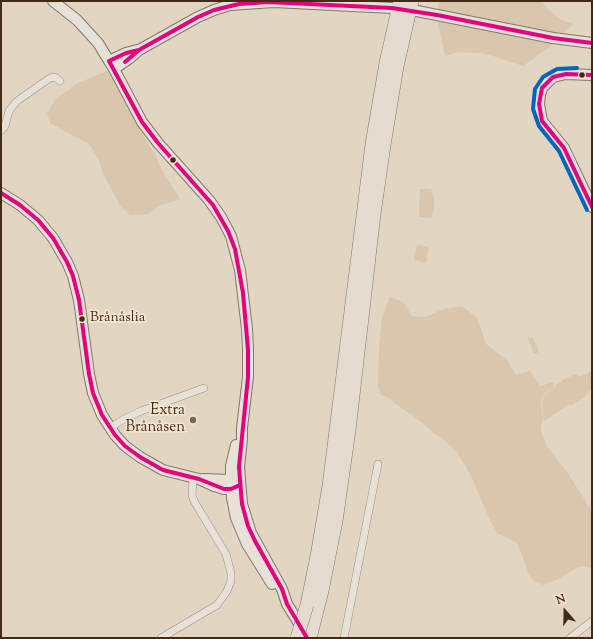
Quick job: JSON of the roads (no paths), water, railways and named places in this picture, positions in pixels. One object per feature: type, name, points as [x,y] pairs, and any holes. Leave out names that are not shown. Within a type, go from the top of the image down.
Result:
[{"type":"highway","points":[[297,638],[307,605],[329,486],[372,144],[396,4]]},
{"type":"highway","points":[[309,638],[315,619],[329,558],[342,482],[374,214],[384,145],[397,66],[414,6]]},
{"type":"street","points":[[53,1],[71,14],[98,44],[147,128],[209,200],[221,216],[231,236],[239,266],[247,329],[248,377],[242,428],[237,439],[234,453],[234,485],[251,533],[282,589],[287,604],[309,638]]},
{"type":"street","points":[[111,65],[123,64],[139,50],[198,17],[230,5],[281,2],[396,4]]},
{"type":"street","points":[[414,6],[553,38],[592,43]]},
{"type":"street","points":[[592,75],[566,74],[553,77],[542,88],[539,104],[542,121],[564,148],[592,207]]},
{"type":"street","points":[[1,131],[5,126],[9,111],[17,102],[50,78],[55,76],[60,81]]},
{"type":"street","points":[[1,193],[20,205],[38,220],[57,243],[67,262],[74,280],[79,300],[93,393],[102,416],[110,428],[125,446],[148,462],[163,470],[196,479],[234,485]]},
{"type":"street","points":[[110,428],[136,413],[204,388]]},
{"type":"street","points":[[344,638],[378,464]]},
{"type":"street","points":[[161,638],[218,605],[231,581],[232,573],[226,554],[194,501],[192,495],[196,479]]},
{"type":"street","points":[[570,638],[592,620]]},
{"type":"place","name":"Brånåslia","points":[[82,319]]},
{"type":"place","name":"Extra Brånåsen","points":[[193,420]]}]
